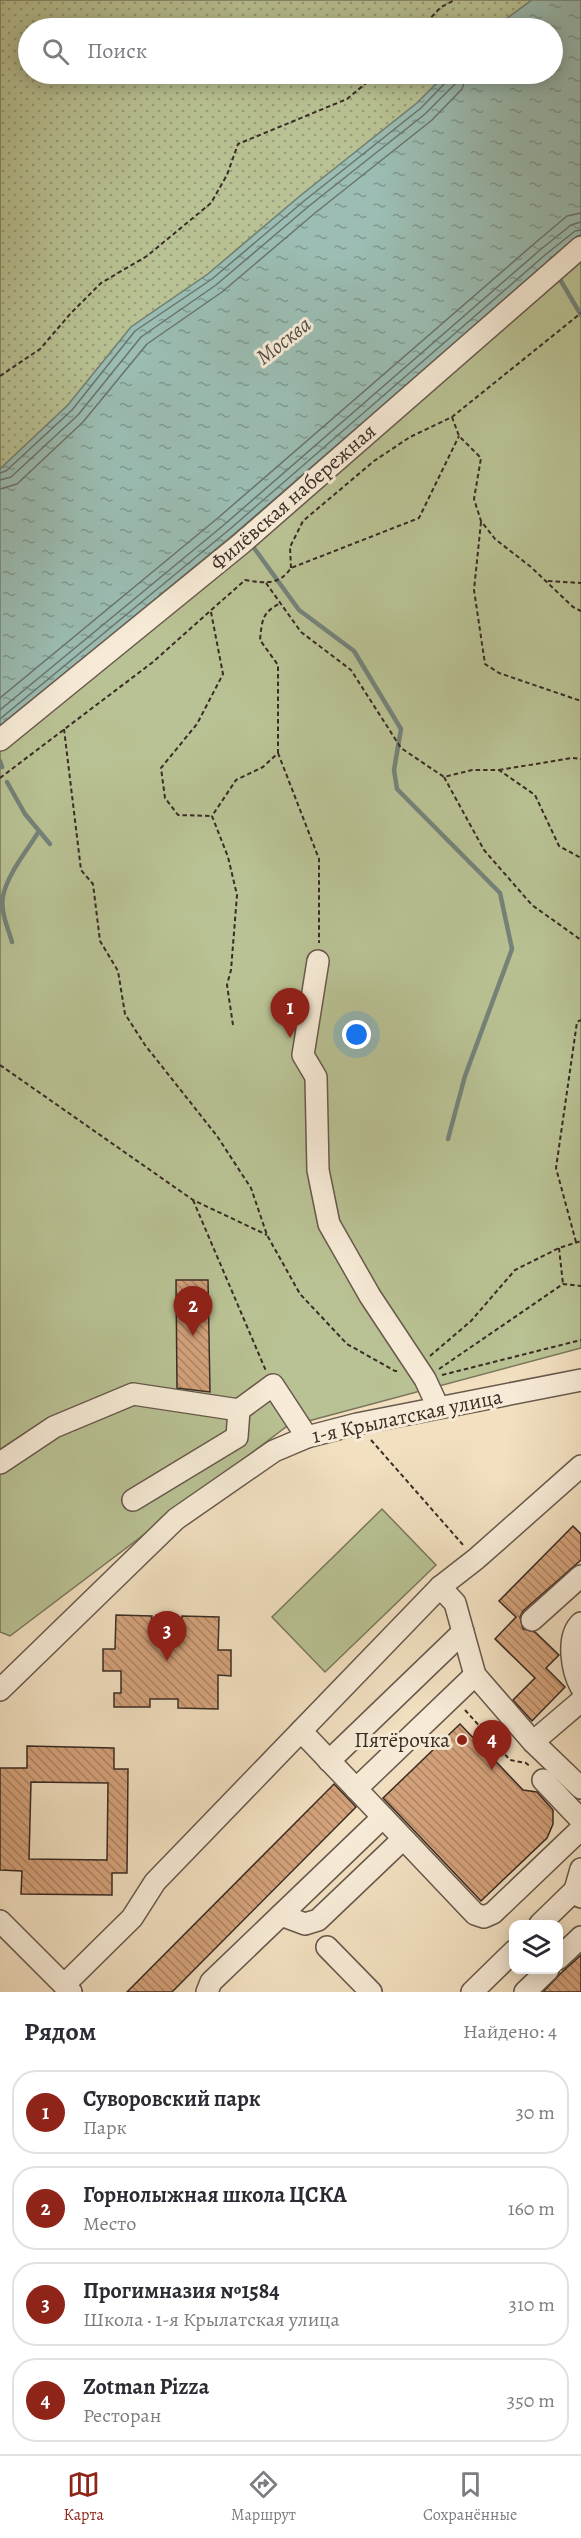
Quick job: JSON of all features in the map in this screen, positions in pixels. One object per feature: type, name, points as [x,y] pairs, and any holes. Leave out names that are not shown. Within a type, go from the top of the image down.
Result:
[{"type":"street","name":"Филёвская набережная","points":[[0,740],[242,543],[581,247]]},
{"type":"street","points":[[318,961],[303,1055],[316,1077],[318,1170],[329,1224],[438,1407]]},
{"type":"street","name":"1-я Крылатская улица","points":[[0,1690],[176,1519],[274,1451],[307,1437],[357,1424],[581,1380]]},
{"type":"street","points":[[0,1462],[54,1427],[133,1394],[239,1410],[273,1385],[307,1437]]},
{"type":"street","points":[[133,1500],[237,1437],[239,1410]]},
{"type":"street","points":[[3,1931],[67,1988],[132,1918],[155,1882],[440,1587],[476,1559],[581,1466]]},
{"type":"street","points":[[532,1620],[581,1576]]},
{"type":"street","points":[[440,1587],[455,1603],[475,1675],[533,1742],[581,1788]]},
{"type":"street","points":[[581,1623],[571,1643],[577,1681],[581,1687]]},
{"type":"street","points":[[329,1761],[463,1632]]},
{"type":"street","points":[[356,1789],[475,1675]]},
{"type":"street","points":[[533,1742],[581,1701]]},
{"type":"street","points":[[301,1731],[475,1914],[484,1917],[493,1913],[581,1829]]},
{"type":"street","points":[[543,1780],[581,1820]]},
{"type":"street","points":[[207,1992],[211,1982],[383,1817]]},
{"type":"street","points":[[281,1915],[305,1924],[318,1920],[404,1839]]},
{"type":"street","points":[[545,1920],[578,1893],[581,1869]]},
{"type":"street","points":[[563,1954],[581,1937]]},
{"type":"street","points":[[327,1947],[371,1992]]},
{"type":"street","points":[[472,1992],[509,1955]]},
{"type":"street","points":[[525,1992],[544,1974]]},
{"type":"path","points":[[431,18],[441,7],[455,0]]},
{"type":"path","points":[[0,376],[40,349],[70,313],[101,283],[147,256],[211,203],[226,175],[238,144],[347,99],[365,84]]},
{"type":"path","points":[[291,568],[290,547],[303,521],[374,461],[410,437],[452,417],[581,313]]},
{"type":"path","points":[[452,417],[459,436],[481,458],[474,499],[481,521],[495,539],[547,581],[573,607],[581,611]]},
{"type":"path","points":[[0,778],[153,662],[245,580],[277,582],[285,577],[291,568],[419,518],[459,436]]},
{"type":"path","points":[[481,521],[474,590],[485,664],[499,673],[581,701]]},
{"type":"path","points":[[547,581],[581,583]]},
{"type":"path","points":[[266,583],[301,632],[351,669],[401,748],[444,777],[484,850],[531,905],[581,940]]},
{"type":"path","points":[[281,603],[268,609],[262,622],[260,640],[278,665],[278,753],[319,859],[318,961]]},
{"type":"path","points":[[211,612],[223,674],[197,724],[161,768],[165,798],[178,815],[212,816]]},
{"type":"path","points":[[64,729],[81,870],[93,884],[100,941],[118,971],[125,1014],[145,1045],[216,1136],[251,1188],[267,1235],[300,1294],[347,1344],[395,1371],[421,1375],[581,1340]]},
{"type":"path","points":[[212,816],[236,780],[263,767],[278,753]]},
{"type":"path","points":[[444,777],[472,770],[499,770],[572,758],[581,759]]},
{"type":"path","points":[[499,770],[535,795],[559,846],[581,858]]},
{"type":"path","points":[[212,816],[228,857],[237,895],[231,970],[227,985],[233,1025]]},
{"type":"path","points":[[576,1242],[556,1168],[577,1022],[581,1020]]},
{"type":"path","points":[[0,1065],[193,1200],[267,1235]]},
{"type":"path","points":[[193,1200],[273,1385]]},
{"type":"path","points":[[421,1375],[430,1355],[471,1321],[515,1270],[559,1248],[581,1241]]},
{"type":"path","points":[[559,1248],[562,1284]]},
{"type":"path","points":[[421,1375],[562,1284],[581,1286]]},
{"type":"path","points":[[357,1424],[476,1559]]},
{"type":"path","points":[[453,1696],[510,1760],[526,1763],[543,1780]]},
{"type":"green space","points":[[0,0],[532,0],[508,18],[18,18],[18,84],[436,84],[417,103],[300,196],[208,274],[131,327],[68,405],[0,469]]},
{"type":"green space","points":[[581,234],[581,1348],[286,1427],[10,1636],[0,1632],[0,727],[234,534]]},
{"type":"green space","points":[[382,1509],[436,1565],[325,1672],[272,1617]]},
{"type":"water","name":"Москва","points":[[532,0],[581,0],[581,234],[234,534],[0,727],[0,469],[68,405],[131,327],[208,274],[300,196],[417,103],[436,84],[563,84],[563,18],[508,18]]},
{"type":"building","points":[[176,1280],[208,1280],[210,1392],[177,1388]]},
{"type":"building","points":[[573,1526],[581,1534],[581,1560],[523,1611],[520,1617],[523,1629],[535,1632],[559,1655],[546,1668],[565,1687],[532,1721],[513,1700],[535,1678],[495,1639],[516,1617],[499,1601]]},
{"type":"building","points":[[116,1615],[152,1616],[151,1624],[182,1624],[182,1616],[219,1617],[218,1650],[231,1650],[231,1676],[218,1675],[218,1709],[178,1708],[178,1699],[150,1699],[150,1707],[114,1707],[114,1693],[121,1693],[121,1671],[103,1671],[103,1649],[115,1649]]},
{"type":"building","points":[[460,1724],[523,1790],[537,1792],[553,1810],[553,1824],[547,1838],[481,1901],[383,1798]]},
{"type":"building","points":[[27,1746],[114,1748],[114,1769],[128,1769],[127,1873],[112,1873],[112,1895],[21,1894],[22,1871],[0,1870],[0,1768],[27,1768]],"holes":[[[31,1782],[108,1783],[107,1860],[29,1859]]]},
{"type":"building","points":[[334,1784],[356,1807],[172,1992],[127,1992]]},
{"type":"building","points":[[581,1955],[581,1992],[543,1992],[560,1974],[563,1974],[563,1971]]},
{"type":"waterway","points":[[558,276],[581,315]]},
{"type":"waterway","points":[[254,548],[299,610],[354,651],[401,729],[394,770],[397,789],[500,893],[512,949],[465,1076],[448,1139]]},
{"type":"waterway","points":[[0,761],[2,767]]},
{"type":"waterway","points":[[7,782],[25,814],[50,844]]},
{"type":"waterway","points":[[12,942],[3,913],[2,902],[5,887],[39,831]]},
{"type":"place","name":"Суворовский парк","points":[[290,1038]]},
{"type":"place","name":"Горнолыжная школа ЦСКА","points":[[193,1336]]},
{"type":"place","name":"Прогимназия №1584","points":[[167,1661]]},
{"type":"place","name":"Пятёрочка","points":[[462,1740]]},
{"type":"place","name":"Zotman Pizza","points":[[492,1770]]}]
